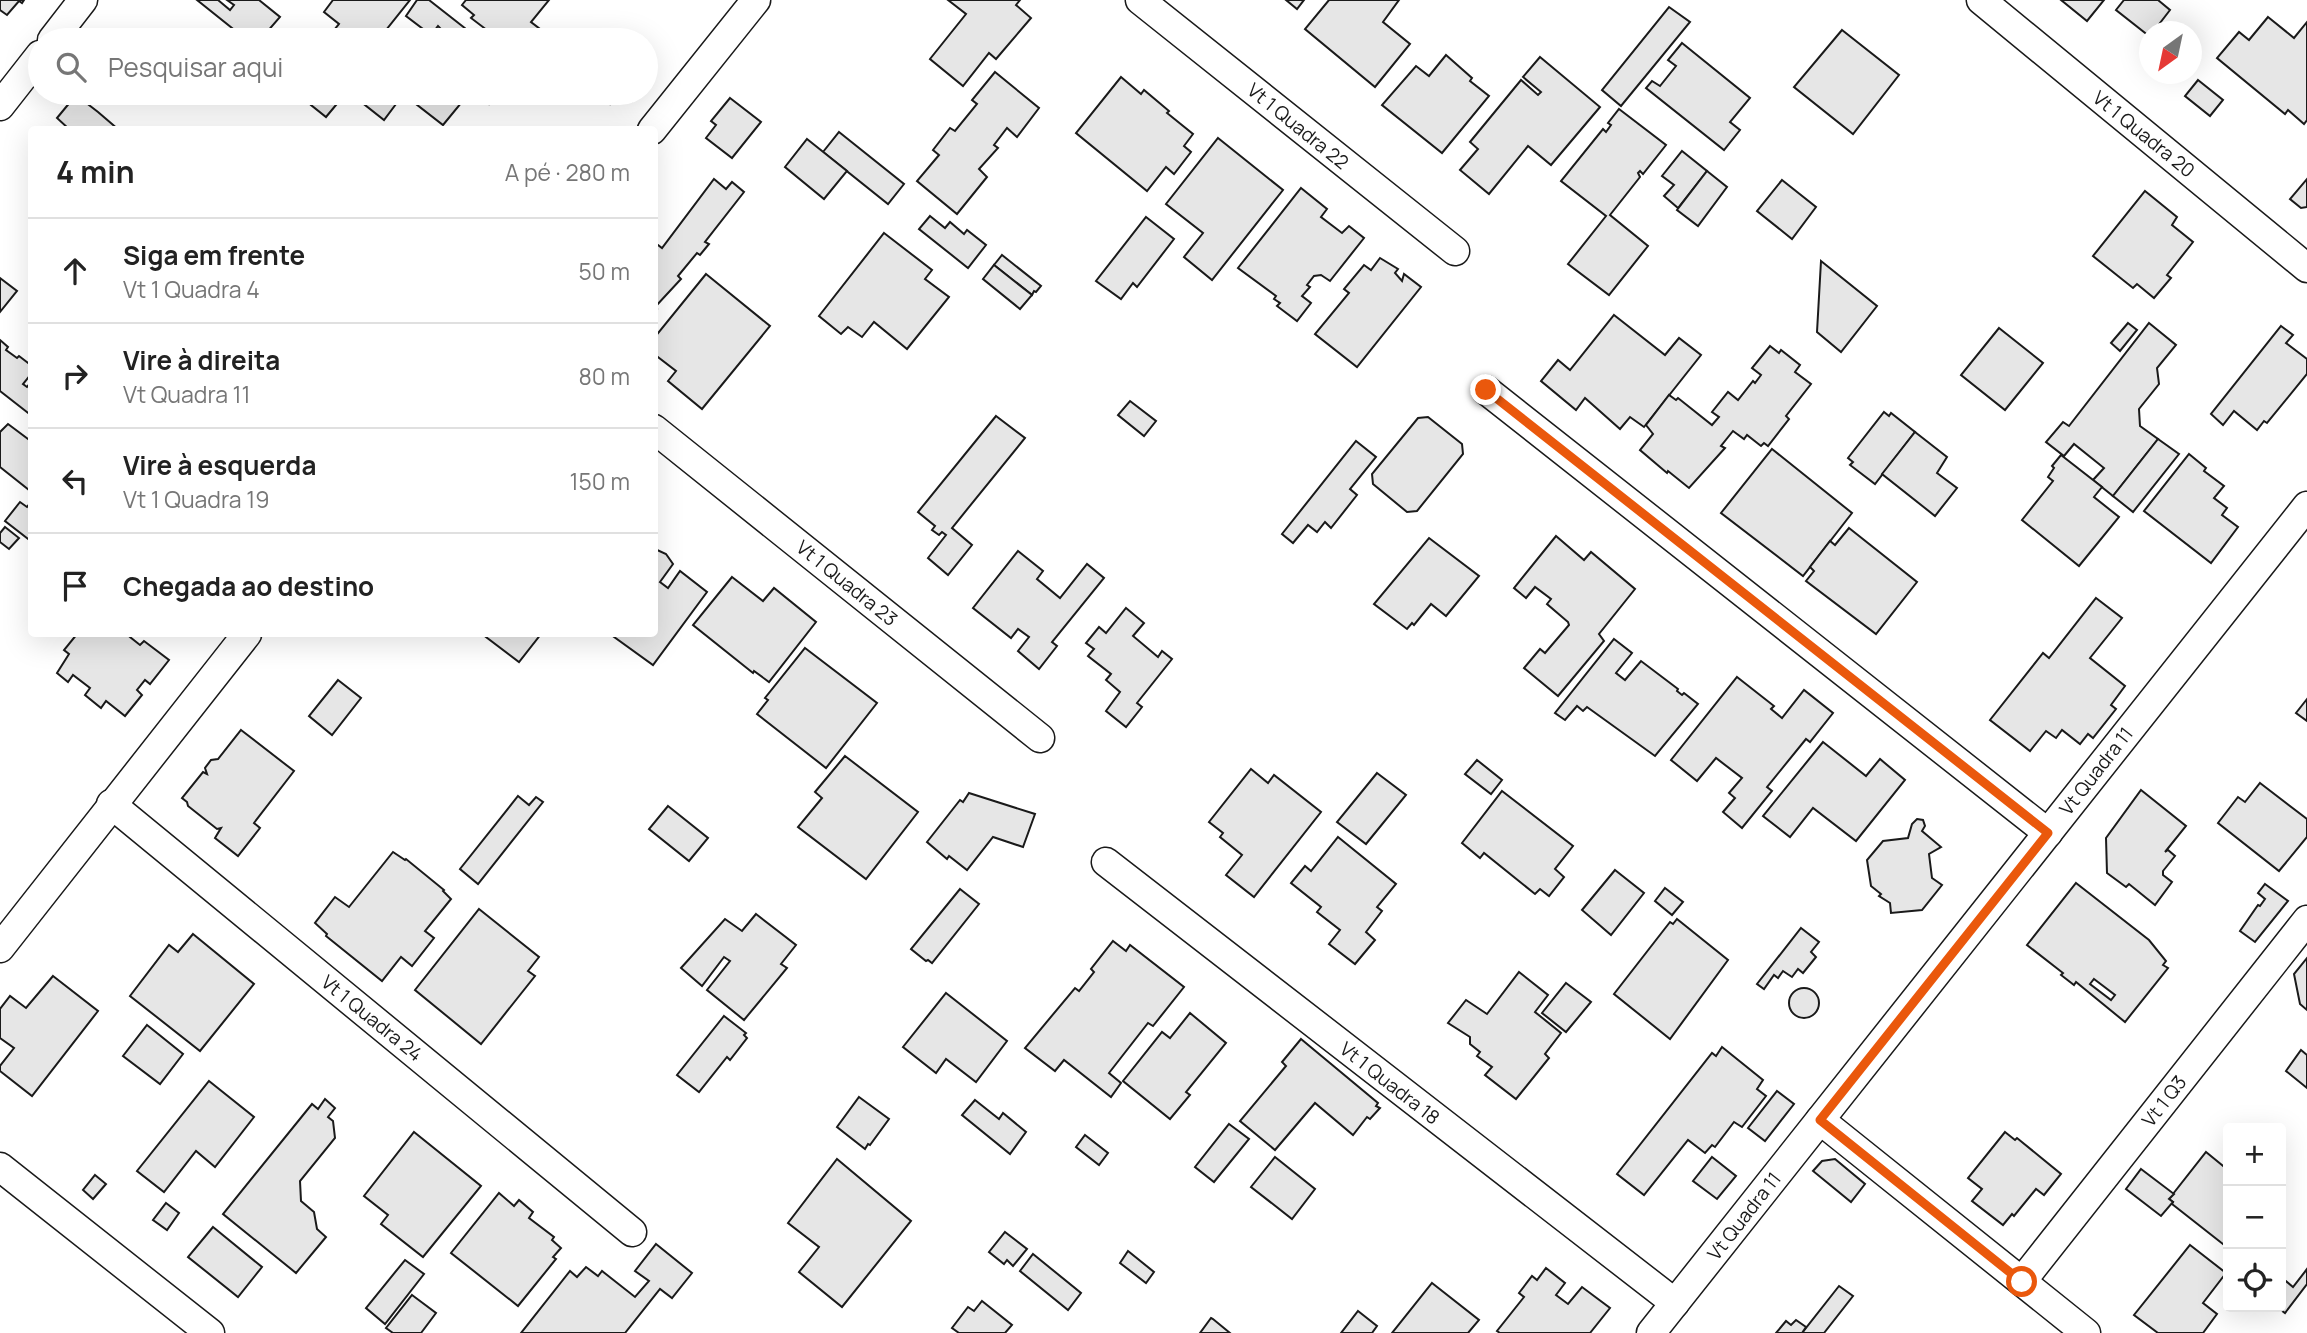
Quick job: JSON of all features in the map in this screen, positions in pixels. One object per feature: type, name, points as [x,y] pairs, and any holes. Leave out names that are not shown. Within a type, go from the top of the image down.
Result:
[{"type":"street","points":[[61,28],[83,0]]},
{"type":"street","points":[[655,126],[756,0]]},
{"type":"street","name":"Vt 1 Quadra 22","points":[[1140,0],[1455,251]]},
{"type":"street","name":"Vt 1 Quadra 20","points":[[1981,0],[2307,268]]},
{"type":"street","points":[[0,106],[28,70]]},
{"type":"street","points":[[1486,390],[2048,833]]},
{"type":"street","name":"Vt 1 Quadra 23","points":[[658,432],[1040,738]]},
{"type":"street","name":"Vt Quadra 11","points":[[1651,1333],[2307,506]]},
{"type":"street","points":[[0,948],[245,637]]},
{"type":"street","name":"Vt 1 Quadra 24","points":[[111,804],[632,1232]]},
{"type":"street","name":"Vt 1 Quadra 18","points":[[1106,862],[1675,1303]]},
{"type":"street","name":"Vt 1 Q3","points":[[2022,1282],[2307,920]]},
{"type":"street","points":[[1820,1120],[2086,1333]]},
{"type":"street","points":[[0,1167],[210,1333]]},
{"type":"building","points":[[0,0],[24,0],[22,3],[19,1],[7,15],[0,10]]},
{"type":"building","points":[[197,0],[218,0],[230,10],[234,5],[227,0],[259,0],[280,17],[270,28],[232,28]]},
{"type":"building","points":[[333,0],[410,0],[388,28],[336,28],[339,24],[324,12]]},
{"type":"building","points":[[417,0],[429,0],[465,28],[422,28],[406,16]]},
{"type":"building","points":[[466,0],[549,0],[531,22],[539,28],[484,28],[471,18],[474,15],[462,5]]},
{"type":"building","points":[[948,0],[1020,0],[1016,5],[1031,18],[996,59],[989,53],[963,86],[930,59],[966,14]]},
{"type":"building","points":[[1286,0],[1304,0],[1297,9]]},
{"type":"building","points":[[1329,0],[1399,0],[1383,22],[1410,44],[1375,87],[1305,29]]},
{"type":"building","points":[[2061,0],[2104,0],[2087,21]]},
{"type":"building","points":[[2124,0],[2158,0],[2170,10],[2162,21],[2139,21],[2139,28],[2116,10]]},
{"type":"building","points":[[1669,7],[1690,22],[1621,106],[1602,90]]},
{"type":"building","points":[[2268,17],[2294,38],[2307,22],[2307,120],[2304,124],[2288,110],[2285,114],[2217,58],[2239,32],[2249,40]]},
{"type":"building","points":[[1842,30],[1899,75],[1853,134],[1794,87]]},
{"type":"building","points":[[1682,43],[1750,98],[1730,122],[1740,130],[1724,150],[1646,88],[1652,81],[1660,86],[1676,66],[1668,60]]},
{"type":"building","points":[[1446,55],[1472,78],[1470,81],[1489,96],[1442,153],[1382,105],[1416,66],[1429,76]]},
{"type":"building","points":[[1540,57],[1600,107],[1551,165],[1528,146],[1489,194],[1460,170],[1478,149],[1470,142],[1521,80],[1538,95],[1541,92],[1523,77]]},
{"type":"building","points":[[995,72],[1039,108],[1017,137],[1007,128],[994,145],[998,148],[979,169],[987,177],[957,214],[917,181],[939,155],[933,150],[950,128],[955,131],[977,104],[972,100]]},
{"type":"building","points":[[1121,77],[1141,94],[1144,90],[1193,134],[1184,146],[1191,152],[1174,174],[1166,167],[1147,191],[1076,133]]},
{"type":"building","points":[[2202,83],[2223,100],[2210,116],[2185,96],[2195,84]]},
{"type":"building","points":[[730,98],[761,122],[732,158],[706,138],[716,125],[711,121]]},
{"type":"building","points":[[68,105],[89,105],[114,126],[66,126],[57,118]]},
{"type":"building","points":[[311,105],[336,105],[326,117]]},
{"type":"building","points":[[365,105],[395,105],[384,120]]},
{"type":"building","points":[[417,105],[460,105],[443,125]]},
{"type":"building","points":[[1619,109],[1666,145],[1643,174],[1640,171],[1638,173],[1640,177],[1610,215],[1648,246],[1609,295],[1568,264],[1606,216],[1561,181],[1603,129],[1606,132],[1611,125],[1608,123]]},
{"type":"building","points":[[839,132],[904,184],[888,204],[823,152]]},
{"type":"building","points":[[1218,138],[1283,190],[1212,280],[1184,257],[1203,233],[1166,204]]},
{"type":"building","points":[[807,139],[847,171],[824,199],[785,167]]},
{"type":"building","points":[[1682,151],[1707,171],[1678,208],[1664,196],[1674,185],[1662,176]]},
{"type":"building","points":[[1707,171],[1727,187],[1698,226],[1677,210]]},
{"type":"building","points":[[714,179],[726,189],[732,182],[744,192],[705,242],[709,244],[700,255],[697,253],[678,276],[681,279],[658,304],[658,245],[662,248]]},
{"type":"building","points":[[2307,179],[2307,207],[2301,208],[2290,199]]},
{"type":"building","points":[[1782,180],[1816,207],[1792,239],[1757,211]]},
{"type":"building","points":[[1301,188],[1327,209],[1321,217],[1342,233],[1349,226],[1364,238],[1330,281],[1321,275],[1314,276],[1307,285],[1310,287],[1302,296],[1311,303],[1297,321],[1277,306],[1280,303],[1274,299],[1276,296],[1238,268]]},
{"type":"building","points":[[2145,191],[2177,217],[2172,225],[2193,242],[2167,275],[2171,278],[2154,298],[2137,284],[2133,288],[2093,256]]},
{"type":"building","points":[[930,216],[945,228],[950,222],[964,234],[967,230],[986,245],[968,268],[919,229]]},
{"type":"building","points":[[1146,217],[1174,239],[1137,287],[1133,283],[1121,299],[1096,281]]},
{"type":"building","points":[[884,233],[932,270],[925,279],[949,297],[907,349],[874,322],[862,337],[848,327],[841,334],[819,316]]},
{"type":"building","points":[[1002,255],[1041,286],[1036,292],[1032,295],[994,265]]},
{"type":"building","points":[[1380,258],[1398,269],[1395,273],[1402,281],[1404,274],[1421,287],[1357,367],[1315,334],[1349,293],[1344,289],[1364,265],[1371,270]]},
{"type":"building","points":[[1821,261],[1877,306],[1841,352],[1817,332]]},
{"type":"building","points":[[994,265],[1032,295],[1020,309],[983,279]]},
{"type":"building","points":[[706,274],[770,326],[702,409],[668,381],[676,371],[658,357],[658,333]]},
{"type":"building","points":[[0,278],[17,291],[0,312]]},
{"type":"building","points":[[1614,315],[1665,355],[1679,338],[1701,355],[1644,427],[1630,417],[1620,429],[1585,398],[1576,410],[1541,381],[1558,360],[1570,370]]},
{"type":"building","points":[[2128,323],[2137,330],[2120,351],[2111,343]]},
{"type":"building","points":[[2149,323],[2176,345],[2157,368],[2159,384],[2139,409],[2140,426],[2158,439],[2113,496],[2093,480],[2104,468],[2074,444],[2064,456],[2046,442],[2063,422],[2069,426]]},
{"type":"building","points":[[2281,326],[2293,335],[2286,343],[2307,359],[2307,374],[2267,423],[2264,421],[2257,430],[2234,411],[2223,425],[2211,414]]},
{"type":"building","points":[[1999,328],[2043,363],[2005,410],[1961,375]]},
{"type":"building","points":[[0,340],[8,347],[6,350],[28,363],[28,378],[23,384],[28,386],[28,413],[0,391]]},
{"type":"building","points":[[1770,346],[1779,353],[1781,350],[1800,365],[1795,372],[1811,384],[1786,416],[1789,419],[1768,446],[1764,443],[1761,446],[1747,435],[1744,439],[1733,431],[1721,446],[1725,448],[1689,488],[1640,450],[1653,434],[1646,425],[1669,395],[1676,400],[1678,398],[1712,425],[1719,417],[1712,412],[1728,392],[1738,400],[1761,375],[1752,368]]},
{"type":"building","points":[[1130,401],[1156,421],[1144,436],[1118,415]]},
{"type":"building","points":[[1884,412],[1889,416],[1891,413],[1915,432],[1875,484],[1850,465],[1853,462],[1848,458]]},
{"type":"building","points":[[996,416],[1025,438],[952,528],[972,545],[948,575],[928,558],[946,535],[942,532],[939,535],[932,530],[935,526],[918,512]]},
{"type":"building","points":[[1428,417],[1462,444],[1463,454],[1417,511],[1407,512],[1373,484],[1372,474],[1418,418]]},
{"type":"building","points":[[8,424],[28,439],[28,489],[0,467],[0,432]]},
{"type":"building","points":[[1915,432],[1947,457],[1937,473],[1957,488],[1935,516],[1882,474]]},
{"type":"building","points":[[2158,439],[2179,454],[2133,512],[2113,496]]},
{"type":"building","points":[[1356,441],[1376,457],[1350,489],[1357,495],[1331,528],[1325,522],[1317,532],[1308,525],[1293,543],[1282,534]]},
{"type":"building","points":[[1772,449],[1852,513],[1803,576],[1721,513]]},
{"type":"building","points":[[2189,454],[2206,468],[2204,471],[2224,486],[2214,498],[2227,508],[2222,515],[2238,527],[2211,563],[2144,511]]},
{"type":"building","points":[[2061,455],[2102,487],[2094,497],[2119,517],[2079,566],[2022,520],[2053,481],[2048,477],[2054,468],[2052,466]]},
{"type":"building","points":[[20,502],[27,507],[28,539],[5,521]]},
{"type":"building","points":[[5,527],[19,538],[9,549],[0,542],[0,533]]},
{"type":"building","points":[[1849,528],[1917,582],[1876,634],[1806,581],[1814,571],[1810,567],[1830,541],[1835,545]]},
{"type":"building","points":[[1556,536],[1584,560],[1591,552],[1635,589],[1599,634],[1604,641],[1558,696],[1524,668],[1540,649],[1545,653],[1569,625],[1568,622],[1547,604],[1551,599],[1535,587],[1526,598],[1514,588]]},
{"type":"building","points":[[1429,538],[1479,576],[1446,616],[1431,604],[1414,625],[1412,623],[1407,629],[1374,604]]},
{"type":"building","points":[[658,550],[666,554],[673,564],[660,582],[668,588],[680,571],[707,592],[653,665],[614,637],[658,637]]},
{"type":"building","points":[[1018,551],[1043,571],[1037,579],[1060,598],[1087,564],[1104,578],[1052,642],[1057,646],[1039,669],[1018,651],[1029,637],[1018,629],[1011,638],[973,608]]},
{"type":"building","points":[[732,577],[763,601],[774,588],[816,622],[769,682],[754,671],[753,673],[693,625]]},
{"type":"building","points":[[2096,598],[2122,618],[2090,658],[2125,686],[2111,705],[2116,709],[2093,738],[2088,734],[2080,744],[2062,730],[2056,738],[2046,731],[2030,751],[1990,720],[2043,653],[2049,658]]},
{"type":"building","points":[[1126,608],[1144,623],[1133,636],[1158,657],[1162,651],[1172,659],[1137,703],[1142,707],[1126,727],[1106,711],[1120,692],[1106,680],[1111,674],[1088,656],[1094,649],[1086,643],[1099,627],[1106,633]]},
{"type":"building","points":[[75,637],[130,637],[140,645],[144,641],[169,660],[150,684],[145,680],[137,690],[142,695],[125,716],[106,701],[101,708],[85,695],[90,688],[73,675],[68,682],[57,673],[69,654],[64,650]]},
{"type":"building","points":[[486,637],[539,637],[519,662]]},
{"type":"building","points":[[1614,639],[1632,653],[1616,673],[1625,680],[1641,661],[1682,695],[1684,693],[1698,704],[1655,756],[1587,707],[1583,711],[1577,706],[1565,720],[1555,713]]},
{"type":"building","points":[[805,648],[877,703],[826,768],[757,714],[768,700],[765,698]]},
{"type":"building","points":[[1737,677],[1774,706],[1771,709],[1782,718],[1804,690],[1833,713],[1810,742],[1806,739],[1767,787],[1772,791],[1742,828],[1723,812],[1735,798],[1729,793],[1742,778],[1716,758],[1697,781],[1671,760]]},
{"type":"building","points":[[338,680],[361,698],[332,735],[309,716]]},
{"type":"building","points":[[2307,699],[2307,721],[2296,713]]},
{"type":"building","points":[[241,730],[294,771],[254,823],[260,828],[238,856],[215,838],[221,828],[217,829],[182,798],[203,772],[207,774],[205,768],[211,760],[218,759]]},
{"type":"building","points":[[1823,742],[1866,776],[1880,759],[1905,780],[1856,841],[1813,808],[1790,837],[1763,816]]},
{"type":"building","points":[[845,756],[918,812],[866,879],[798,827],[822,798],[815,792]]},
{"type":"building","points":[[1477,760],[1502,780],[1491,794],[1465,774]]},
{"type":"building","points":[[1251,769],[1268,783],[1274,775],[1321,812],[1254,897],[1226,875],[1242,855],[1220,837],[1223,833],[1209,822]]},
{"type":"building","points":[[1377,773],[1406,795],[1366,844],[1337,822]]},
{"type":"building","points":[[2260,783],[2307,819],[2307,837],[2279,871],[2218,823],[2238,797],[2245,802]]},
{"type":"building","points":[[2141,790],[2186,826],[2165,852],[2168,850],[2175,856],[2163,871],[2163,875],[2172,882],[2155,905],[2129,884],[2126,887],[2107,873],[2106,838]]},
{"type":"building","points":[[1502,791],[1573,846],[1555,869],[1564,877],[1549,896],[1540,889],[1535,894],[1484,853],[1480,858],[1462,843]]},
{"type":"building","points":[[969,793],[1035,814],[1023,847],[993,837],[967,870],[949,856],[947,859],[927,842],[960,800],[963,802]]},
{"type":"building","points":[[518,796],[529,805],[536,797],[543,802],[478,884],[460,869]]},
{"type":"building","points":[[668,806],[708,838],[689,861],[649,829]]},
{"type":"building","points":[[1917,819],[1923,820],[1925,826],[1922,831],[1941,847],[1929,854],[1932,878],[1942,885],[1922,910],[1891,913],[1890,903],[1879,896],[1881,894],[1871,886],[1867,860],[1883,841],[1908,838],[1912,824]]},
{"type":"building","points":[[1338,837],[1396,884],[1377,907],[1382,911],[1366,932],[1375,940],[1355,964],[1329,944],[1340,930],[1317,912],[1321,907],[1291,883],[1305,866],[1311,871]]},
{"type":"building","points":[[393,852],[406,859],[451,899],[425,931],[434,938],[412,966],[401,957],[382,981],[326,936],[315,923],[335,897],[349,907]]},
{"type":"building","points":[[1615,870],[1644,893],[1611,935],[1582,910]]},
{"type":"building","points":[[2076,883],[2149,940],[2166,961],[2163,965],[2168,968],[2125,1022],[2076,982],[2074,985],[2061,975],[2063,973],[2027,945]],"holes":[[[2094,979],[2115,995],[2111,1000],[2090,984]]]},
{"type":"building","points":[[2265,884],[2288,901],[2255,942],[2240,931],[2265,899],[2258,893]]},
{"type":"building","points":[[1665,888],[1683,902],[1672,915],[1655,901]]},
{"type":"building","points":[[960,889],[979,904],[932,963],[926,961],[911,949]]},
{"type":"building","points":[[479,909],[539,957],[528,971],[535,976],[481,1044],[415,990]]},
{"type":"building","points":[[756,914],[796,945],[781,964],[787,968],[744,1020],[707,990],[730,961],[724,957],[702,986],[681,968],[725,919],[742,931]]},
{"type":"building","points":[[1677,919],[1728,960],[1670,1039],[1614,994],[1670,922],[1673,924]]},
{"type":"building","points":[[1801,928],[1819,942],[1811,952],[1816,957],[1803,973],[1798,969],[1792,977],[1783,971],[1778,978],[1774,975],[1764,989],[1757,984]]},
{"type":"building","points":[[193,934],[254,984],[200,1051],[130,996],[169,945],[178,952]]},
{"type":"building","points":[[1113,941],[1126,951],[1130,945],[1184,987],[1153,1026],[1148,1023],[1109,1073],[1121,1083],[1111,1097],[1064,1060],[1055,1071],[1025,1048],[1075,988],[1079,991],[1094,972],[1091,969]]},
{"type":"building","points":[[2307,958],[2307,1010],[2300,1004],[2294,974]]},
{"type":"building","points":[[1519,972],[1548,995],[1535,1012],[1561,1033],[1545,1054],[1549,1058],[1516,1099],[1485,1075],[1492,1067],[1477,1056],[1480,1052],[1470,1044],[1470,1037],[1448,1023],[1466,1000],[1487,1014]]},
{"type":"building","points":[[53,976],[98,1011],[32,1096],[0,1071],[0,1066],[14,1048],[0,1038],[0,1009],[10,996],[26,1008]]},
{"type":"building","points":[[1566,983],[1591,1002],[1566,1032],[1542,1013]]},
{"type":"building","points":[[1804,988],[1810,989],[1818,997],[1818,1009],[1810,1017],[1804,1018],[1798,1017],[1790,1009],[1789,1003],[1790,997],[1798,989]]},
{"type":"building","points":[[946,993],[1007,1041],[976,1082],[946,1059],[936,1073],[903,1047]]},
{"type":"building","points":[[1190,1013],[1226,1043],[1186,1092],[1190,1095],[1170,1119],[1123,1081],[1162,1032],[1170,1038]]},
{"type":"building","points":[[724,1016],[746,1033],[744,1035],[747,1038],[730,1060],[727,1057],[699,1092],[677,1075]]},
{"type":"building","points":[[147,1025],[183,1054],[160,1084],[123,1056]]},
{"type":"building","points":[[1301,1039],[1378,1103],[1376,1106],[1380,1108],[1370,1119],[1367,1117],[1353,1135],[1315,1103],[1275,1150],[1240,1121],[1286,1066],[1282,1062]]},
{"type":"building","points":[[1722,1047],[1763,1080],[1757,1089],[1766,1096],[1742,1127],[1734,1122],[1715,1147],[1712,1145],[1705,1153],[1688,1140],[1644,1195],[1617,1174],[1712,1053],[1716,1056]]},
{"type":"building","points":[[2301,1050],[2307,1055],[2307,1088],[2286,1071]]},
{"type":"building","points":[[209,1081],[254,1117],[215,1167],[196,1151],[164,1192],[137,1171]]},
{"type":"building","points":[[1777,1091],[1794,1104],[1765,1141],[1748,1128]]},
{"type":"building","points":[[859,1097],[889,1119],[865,1149],[837,1127]]},
{"type":"building","points":[[325,1099],[335,1108],[328,1117],[333,1121],[335,1138],[300,1181],[301,1201],[314,1212],[317,1229],[326,1237],[296,1273],[223,1214],[312,1104],[318,1109]]},
{"type":"building","points":[[975,1100],[999,1119],[1003,1113],[1026,1132],[1010,1154],[962,1115]]},
{"type":"building","points":[[1229,1124],[1249,1139],[1214,1182],[1195,1167]]},
{"type":"building","points":[[414,1132],[481,1186],[423,1257],[381,1224],[388,1215],[364,1196]]},
{"type":"building","points":[[2005,1132],[2015,1140],[2017,1138],[2061,1174],[2044,1195],[2036,1189],[2003,1225],[1972,1201],[1982,1189],[1968,1178]]},
{"type":"building","points":[[1085,1135],[1108,1153],[1099,1165],[1076,1147]]},
{"type":"building","points":[[2206,1152],[2223,1166],[2223,1244],[2172,1204],[2169,1199]]},
{"type":"building","points":[[1275,1157],[1315,1189],[1292,1219],[1251,1187]]},
{"type":"building","points":[[1712,1157],[1736,1176],[1717,1199],[1693,1181]]},
{"type":"building","points":[[837,1159],[911,1221],[842,1307],[799,1272],[819,1247],[788,1223]]},
{"type":"building","points":[[1835,1159],[1865,1184],[1851,1202],[1813,1171],[1822,1161]]},
{"type":"building","points":[[2141,1169],[2174,1194],[2169,1199],[2173,1202],[2161,1216],[2126,1189]]},
{"type":"building","points":[[95,1175],[106,1184],[93,1199],[83,1190]]},
{"type":"building","points":[[499,1193],[514,1206],[519,1200],[533,1212],[529,1218],[554,1237],[552,1240],[561,1248],[553,1257],[556,1259],[518,1306],[451,1253]]},
{"type":"building","points":[[166,1203],[179,1213],[167,1230],[153,1220]]},
{"type":"building","points":[[213,1227],[262,1267],[238,1297],[188,1257]]},
{"type":"building","points":[[1005,1232],[1027,1249],[1013,1266],[1007,1260],[1004,1264],[989,1252]]},
{"type":"building","points":[[656,1244],[692,1273],[672,1298],[660,1289],[625,1333],[521,1333],[570,1271],[577,1277],[586,1267],[598,1276],[602,1271],[635,1297],[649,1281],[635,1271]]},
{"type":"building","points":[[2190,1245],[2223,1271],[2223,1277],[2203,1303],[2217,1314],[2203,1333],[2158,1333],[2134,1315]]},
{"type":"building","points":[[1128,1251],[1154,1272],[1146,1283],[1120,1263]]},
{"type":"building","points":[[1033,1254],[1081,1293],[1068,1310],[1020,1271]]},
{"type":"building","points":[[405,1260],[424,1274],[385,1324],[366,1308]]},
{"type":"building","points":[[1546,1268],[1565,1283],[1556,1295],[1568,1304],[1582,1287],[1610,1308],[1590,1333],[1497,1331],[1524,1297],[1519,1293],[1532,1276],[1537,1280]]},
{"type":"building","points":[[2307,1269],[2307,1284],[2286,1312],[2286,1281],[2293,1287]]},
{"type":"building","points":[[1432,1283],[1479,1320],[1468,1333],[1392,1333]]},
{"type":"building","points":[[1839,1286],[1853,1296],[1824,1333],[1802,1333]]},
{"type":"building","points":[[412,1295],[436,1313],[421,1333],[393,1333],[386,1328]]},
{"type":"building","points":[[982,1301],[1012,1325],[1005,1333],[959,1333],[952,1328],[968,1307],[974,1311]]},
{"type":"building","points":[[1358,1311],[1377,1326],[1372,1333],[1341,1333]]},
{"type":"building","points":[[1211,1318],[1213,1319],[1230,1333],[1200,1333]]},
{"type":"building","points":[[1796,1320],[1806,1327],[1802,1333],[1776,1333],[1786,1321],[1791,1325]]},
{"type":"route","points":[[1486,390],[2048,833],[1820,1120],[2022,1282]]}]
